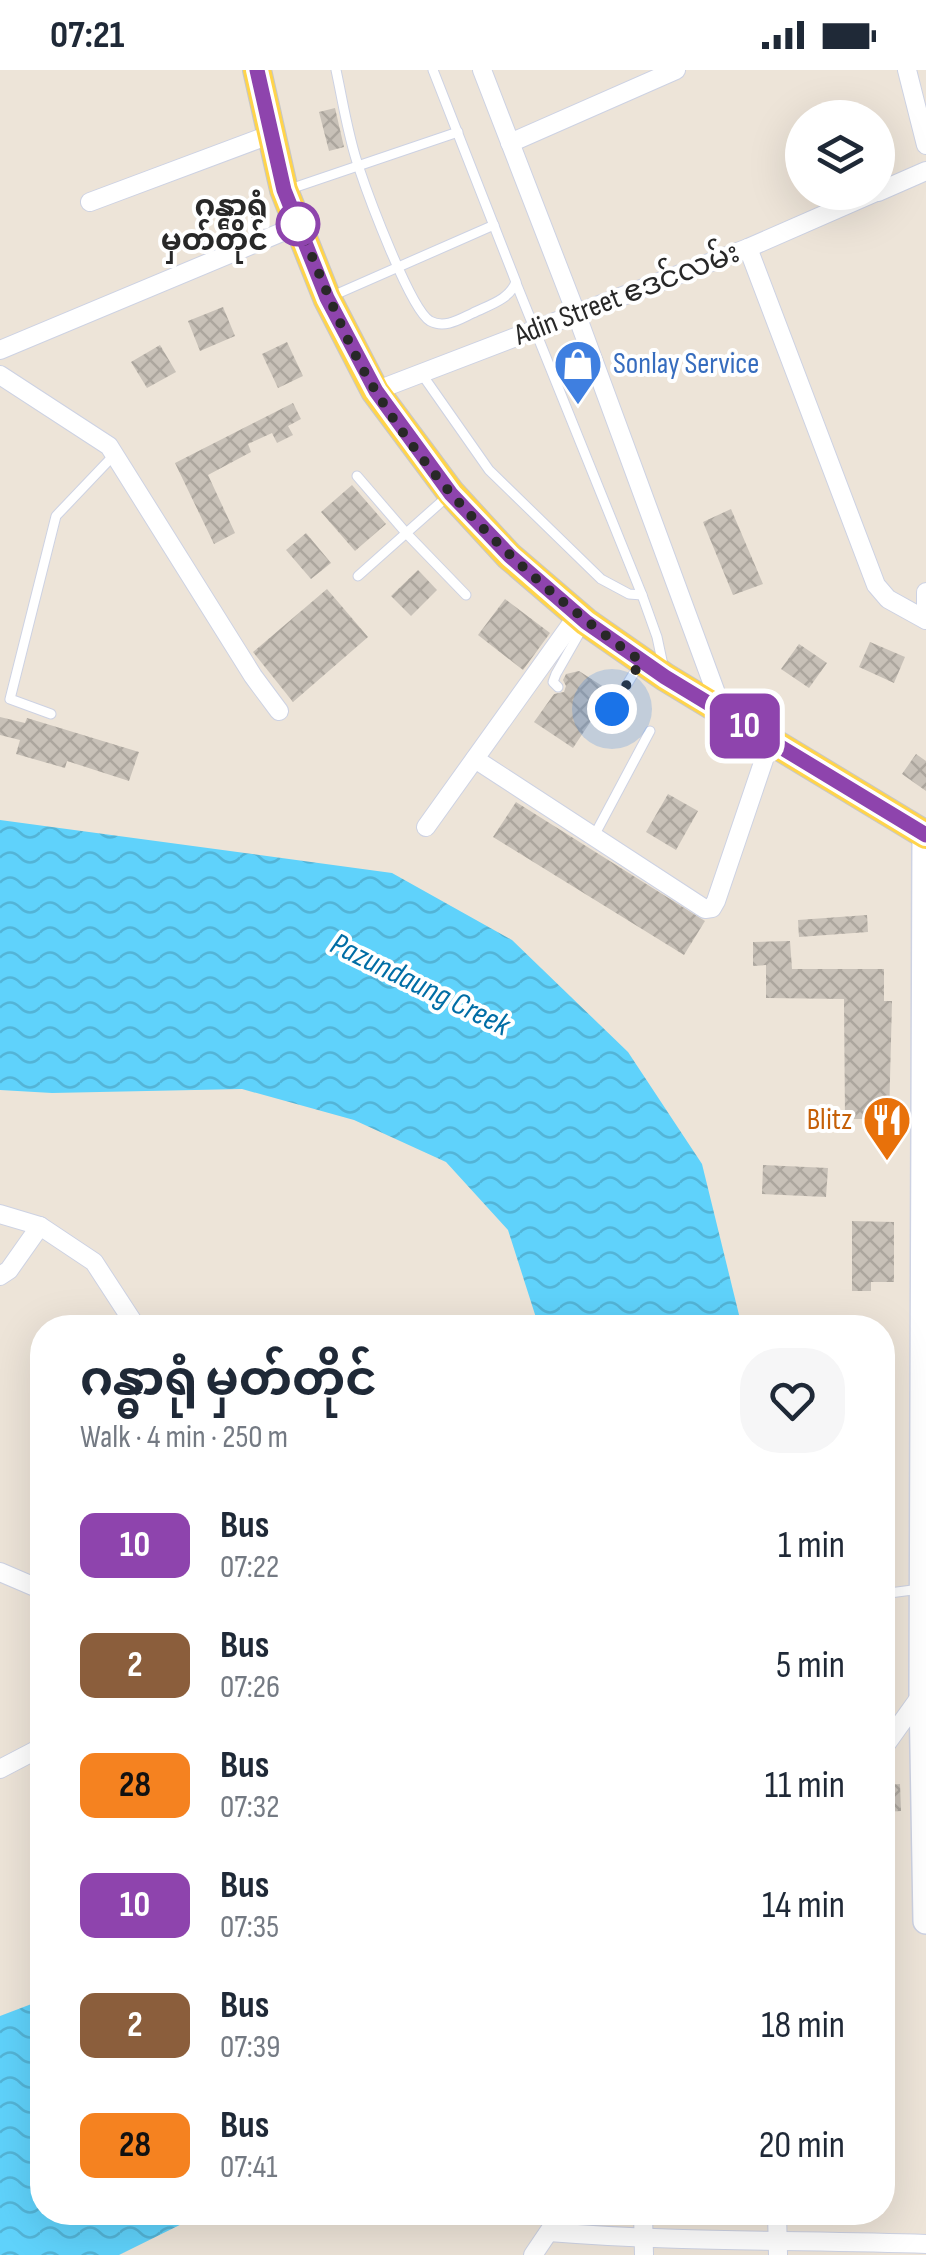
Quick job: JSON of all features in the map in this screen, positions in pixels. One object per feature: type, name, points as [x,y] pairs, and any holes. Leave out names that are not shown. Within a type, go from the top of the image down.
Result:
[{"type":"main road","points":[[257,70],[284,190],[327,298],[376,391],[451,494],[510,556],[581,619],[665,677],[925,835],[922,1693],[926,1921]]},
{"type":"street","points":[[482,70],[724,712]]},
{"type":"street","points":[[510,143],[676,70]]},
{"type":"street","points":[[907,70],[926,144]]},
{"type":"street","points":[[90,202],[272,134]]},
{"type":"street","name":"Adin Street ဧဒင်လမ်း","points":[[895,184],[926,171]]},
{"type":"street","name":"Adin Street ဧဒင်လမ်း","points":[[376,391],[748,248],[836,210]]},
{"type":"street","points":[[0,350],[299,225]]},
{"type":"street","points":[[748,248],[876,585],[888,599],[926,620],[926,592]]},
{"type":"street","points":[[0,375],[109,446],[278,711]]},
{"type":"street","points":[[426,827],[581,619]]},
{"type":"street","points":[[475,759],[705,909],[712,908],[770,742]]},
{"type":"street","points":[[0,1214],[40,1226],[94,1262],[129,1315]]},
{"type":"street","points":[[0,1276],[10,1270],[40,1226]]},
{"type":"street","points":[[0,1572],[30,1585]]},
{"type":"street","points":[[895,1731],[922,1693]]},
{"type":"street","points":[[0,1769],[30,1753]]},
{"type":"street","points":[[533,2255],[554,2225]]},
{"type":"street","points":[[549,2232],[644,2248],[926,2244]]},
{"type":"lane","points":[[336,70],[358,166],[416,306],[426,319],[440,325],[454,322],[506,297],[516,282]]},
{"type":"lane","points":[[433,70],[642,595],[657,637],[665,677]]},
{"type":"lane","points":[[284,190],[458,132]]},
{"type":"lane","points":[[327,298],[494,224]]},
{"type":"lane","points":[[421,373],[502,482],[602,579],[629,594],[642,595]]},
{"type":"lane","points":[[51,714],[10,699],[56,516],[115,454]]},
{"type":"lane","points":[[356,476],[466,595]]},
{"type":"lane","points":[[358,576],[451,494]]},
{"type":"lane","points":[[558,687],[553,682],[581,619]]},
{"type":"lane","points":[[595,714],[612,709],[641,661]]},
{"type":"lane","points":[[594,836],[650,731]]},
{"type":"lane","points":[[895,1592],[922,1588]]},
{"type":"water","name":"Pazundaung Creek","points":[[0,820],[392,873],[512,940],[628,1052],[702,1164],[739,1315],[535,1315],[508,1230],[446,1162],[354,1120],[242,1089],[52,1093],[0,1090]]},
{"type":"water","points":[[30,2005],[30,2225],[180,2225],[119,2255],[0,2255],[0,2016]]},
{"type":"building","points":[[335,108],[344,147],[329,151],[319,112]]},
{"type":"building","points":[[223,307],[235,336],[200,351],[188,321]]},
{"type":"building","points":[[287,342],[303,376],[278,388],[262,354]]},
{"type":"building","points":[[160,345],[176,372],[147,388],[131,362]]},
{"type":"building","points":[[293,403],[301,419],[288,426],[293,435],[277,443],[272,433],[248,444],[251,452],[208,475],[235,533],[214,544],[175,463]]},
{"type":"building","points":[[352,485],[386,524],[355,551],[321,512]]},
{"type":"building","points":[[731,509],[763,584],[733,595],[703,522]]},
{"type":"building","points":[[306,533],[331,563],[311,579],[286,550]]},
{"type":"building","points":[[418,570],[437,590],[411,616],[391,596]]},
{"type":"building","points":[[327,589],[368,637],[293,702],[253,652]]},
{"type":"building","points":[[505,599],[550,633],[523,670],[478,635]]},
{"type":"building","points":[[870,642],[905,657],[894,683],[859,667]]},
{"type":"building","points":[[799,644],[827,663],[809,688],[781,669]]},
{"type":"building","points":[[579,671],[610,691],[600,706],[588,710],[591,721],[573,748],[534,722],[554,694],[564,692],[566,674]]},
{"type":"building","points":[[0,717],[25,723],[27,718],[139,752],[129,781],[67,761],[65,768],[16,754],[20,740],[0,735]]},
{"type":"building","points":[[916,754],[926,761],[926,791],[902,774]]},
{"type":"building","points":[[668,794],[698,811],[676,850],[646,832]]},
{"type":"building","points":[[516,802],[705,921],[684,955],[493,837]]},
{"type":"building","points":[[867,915],[868,932],[799,937],[798,920]]},
{"type":"building","points":[[790,941],[792,969],[884,969],[884,1001],[892,1001],[889,1119],[845,1119],[844,999],[766,998],[766,965],[753,966],[753,942]]},
{"type":"building","points":[[763,1165],[828,1168],[826,1197],[762,1194]]},
{"type":"building","points":[[852,1221],[894,1222],[894,1282],[871,1282],[871,1291],[852,1291]]},
{"type":"building","points":[[895,1784],[900,1784],[901,1811],[895,1811]]},
{"type":"bus line","name":"10","points":[[257,70],[284,190],[327,298],[376,391],[451,494],[510,556],[586,622],[665,677],[926,835]]},
{"type":"place","name":"ဂန္ဓာရုံ မှတ်တိုင်","points":[[298,224]]},
{"type":"place","name":"Sonlay Service","points":[[578,406]]},
{"type":"place","name":"Blitz","points":[[887,1162]]},
{"type":"route","points":[[298,224],[327,298],[376,391],[451,494],[510,556],[577,616],[641,661],[612,709]]}]
